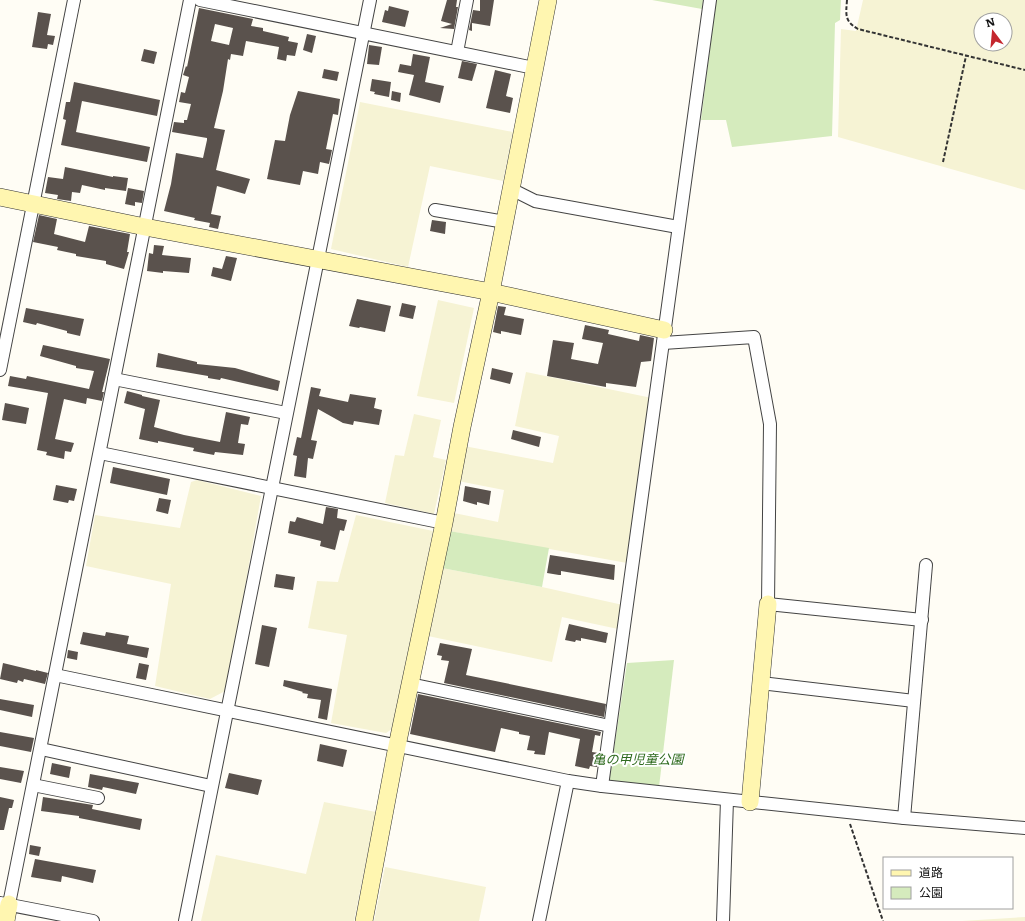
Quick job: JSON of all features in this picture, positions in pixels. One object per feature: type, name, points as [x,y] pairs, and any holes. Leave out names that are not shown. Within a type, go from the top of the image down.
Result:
[{"type":"street","points":[[0,370],[74,0]]},
{"type":"street","points":[[6,921],[5,903],[41,749],[190,0]]},
{"type":"street","points":[[200,0],[534,68]]},
{"type":"street","points":[[185,921],[226,710],[370,0]]},
{"type":"street","points":[[457,52],[467,0]]},
{"type":"street","points":[[364,921],[397,746],[491,292],[548,0]]},
{"type":"street","points":[[602,786],[710,0]]},
{"type":"street","points":[[511,189],[535,201],[678,227]]},
{"type":"street","points":[[0,197],[145,227],[491,292],[663,337],[754,337],[770,424],[768,604],[750,802]]},
{"type":"street","points":[[435,210],[505,222]]},
{"type":"street","points":[[114,379],[286,413]]},
{"type":"street","points":[[100,453],[444,523]]},
{"type":"street","points":[[904,818],[926,565]]},
{"type":"street","points":[[768,604],[922,620]]},
{"type":"street","points":[[55,675],[568,781],[727,800],[904,818],[1025,828]]},
{"type":"street","points":[[761,683],[914,701]]},
{"type":"street","points":[[410,684],[610,726]]},
{"type":"street","points":[[41,749],[212,786]]},
{"type":"street","points":[[539,921],[568,781]]},
{"type":"street","points":[[33,785],[98,798]]},
{"type":"street","points":[[722,921],[727,800]]},
{"type":"street","points":[[5,903],[93,921]]},
{"type":"path","points":[[847,0],[846,17],[852,25],[858,28],[1025,70]]},
{"type":"path","points":[[944,162],[967,56]]},
{"type":"path","points":[[847,812],[883,921]]},
{"type":"shaded area","points":[[863,0],[1025,0],[1025,190],[838,137],[841,29],[856,31]]},
{"type":"shaded area","points":[[360,102],[513,132],[503,181],[430,166],[408,267],[331,249]]},
{"type":"shaded area","points":[[438,300],[474,308],[454,403],[417,396]]},
{"type":"shaded area","points":[[526,372],[652,398],[627,563],[449,531],[454,513],[498,522],[504,490],[458,481],[464,446],[553,463],[559,436],[515,426]]},
{"type":"shaded area","points":[[414,414],[441,420],[433,457],[446,460],[434,514],[385,503],[395,455],[404,456]]},
{"type":"shaded area","points":[[197,480],[261,496],[227,690],[210,699],[155,686],[171,584],[86,566],[95,515],[180,528],[191,482]]},
{"type":"shaded area","points":[[356,515],[433,531],[395,727],[386,733],[331,723],[347,635],[308,628],[317,581],[338,582]]},
{"type":"shaded area","points":[[442,568],[542,587],[623,605],[618,629],[562,617],[552,662],[428,636]]},
{"type":"shaded area","points":[[324,802],[376,812],[354,921],[201,921],[216,855],[306,874]]},
{"type":"shaded area","points":[[385,867],[486,887],[479,921],[374,921]]},
{"type":"shaded area","points":[[1025,917],[1025,921],[962,921]]},
{"type":"green space","points":[[652,0],[703,0],[702,9]]},
{"type":"green space","points":[[716,0],[841,0],[840,20],[835,23],[832,136],[732,147],[726,120],[701,120]]},
{"type":"green space","points":[[449,531],[549,548],[542,587],[442,568]]},
{"type":"green space","name":"亀の甲児童公園","points":[[674,660],[659,787],[609,782],[627,663]]},
{"type":"building","points":[[447,0],[457,0],[456,7],[458,7],[454,29],[440,28],[452,24],[441,21]]},
{"type":"building","points":[[480,0],[494,0],[490,26],[472,23],[472,31],[469,30],[473,10],[480,11]]},
{"type":"building","points":[[389,6],[409,11],[405,27],[382,22],[385,10],[388,11]]},
{"type":"building","points":[[199,8],[253,19],[251,26],[263,28],[263,31],[289,37],[288,41],[298,43],[295,56],[287,55],[286,61],[277,59],[279,47],[246,41],[243,56],[231,54],[230,60],[228,59],[223,91],[214,128],[225,130],[216,170],[250,179],[245,194],[217,186],[211,214],[221,216],[218,229],[209,227],[210,223],[194,220],[195,218],[164,211],[171,184],[176,153],[203,158],[207,140],[207,138],[172,132],[174,122],[184,123],[184,120],[187,120],[191,104],[179,102],[181,92],[185,93],[189,77],[183,75],[186,66],[187,67]],"holes":[[[215,24],[233,28],[229,45],[211,41]]]},
{"type":"building","points":[[38,12],[51,14],[47,35],[55,36],[53,45],[48,44],[47,49],[32,47]]},
{"type":"building","points":[[307,34],[316,36],[312,53],[303,50]]},
{"type":"building","points":[[369,45],[382,47],[379,65],[367,64]]},
{"type":"building","points":[[144,49],[157,52],[154,64],[141,61]]},
{"type":"building","points":[[413,54],[430,57],[425,82],[444,86],[440,103],[409,95],[414,75],[398,72],[400,64],[411,66]]},
{"type":"building","points":[[462,61],[477,64],[472,81],[458,78]]},
{"type":"building","points":[[324,69],[339,72],[337,81],[322,78]]},
{"type":"building","points":[[495,70],[511,74],[506,96],[513,98],[510,113],[486,108]]},
{"type":"building","points":[[372,79],[391,82],[389,97],[374,94],[375,92],[370,91]]},
{"type":"building","points":[[74,82],[160,100],[157,116],[82,101],[76,132],[150,147],[147,162],[61,145],[66,120],[63,119],[66,102],[70,102]]},
{"type":"building","points":[[298,91],[340,99],[338,115],[333,114],[326,149],[332,150],[329,164],[320,162],[318,174],[303,171],[300,185],[267,179],[275,140],[285,141],[290,115]]},
{"type":"building","points":[[392,91],[401,93],[400,102],[391,100]]},
{"type":"building","points":[[65,167],[113,177],[128,178],[126,191],[105,188],[105,190],[82,185],[80,193],[72,192],[71,201],[57,199],[58,195],[45,193],[48,177],[63,179]]},
{"type":"building","points":[[128,188],[144,191],[142,203],[135,202],[135,206],[125,204]]},
{"type":"building","points":[[39,215],[57,219],[54,234],[85,242],[89,226],[130,234],[127,252],[129,252],[124,269],[106,264],[106,261],[76,256],[76,254],[57,250],[58,247],[33,242]]},
{"type":"building","points":[[432,220],[446,222],[445,234],[430,231]]},
{"type":"building","points":[[154,245],[164,246],[162,255],[191,258],[189,273],[163,271],[163,273],[147,271],[149,253],[153,254]]},
{"type":"building","points":[[226,256],[237,258],[231,281],[211,276],[213,267],[222,269]]},
{"type":"building","points":[[357,299],[391,306],[385,332],[349,326]]},
{"type":"building","points":[[402,303],[416,306],[413,319],[399,316]]},
{"type":"building","points":[[498,306],[506,307],[504,315],[524,319],[521,335],[501,331],[501,334],[493,332]]},
{"type":"building","points":[[26,308],[84,319],[80,336],[37,323],[36,325],[23,322]]},
{"type":"building","points":[[585,325],[609,330],[608,334],[639,341],[640,335],[654,338],[651,361],[641,362],[636,387],[606,383],[606,387],[547,376],[553,340],[574,343],[571,359],[598,364],[603,343],[582,339]]},
{"type":"building","points":[[43,345],[110,359],[102,392],[104,392],[102,401],[87,398],[86,404],[64,399],[55,439],[74,443],[71,452],[65,451],[64,459],[46,455],[47,452],[37,450],[48,393],[8,386],[10,376],[26,379],[27,376],[89,389],[94,371],[76,368],[76,366],[40,356]]},
{"type":"building","points":[[158,353],[197,362],[197,364],[235,368],[280,381],[278,391],[221,378],[220,380],[208,378],[208,376],[156,367]]},
{"type":"building","points":[[492,368],[513,373],[510,384],[490,379]]},
{"type":"building","points":[[311,387],[321,389],[319,396],[348,402],[350,394],[376,398],[374,408],[382,410],[379,425],[354,421],[353,425],[343,423],[318,409],[311,440],[317,441],[313,459],[308,458],[306,478],[294,476],[297,456],[293,455],[297,437],[301,438]]},
{"type":"building","points":[[127,391],[160,400],[154,427],[184,435],[220,442],[226,412],[250,417],[248,425],[241,424],[238,443],[245,444],[243,455],[215,452],[214,455],[193,451],[194,448],[139,439],[145,409],[124,403]]},
{"type":"building","points":[[5,403],[29,408],[26,424],[2,420]]},
{"type":"building","points":[[513,430],[541,437],[539,447],[511,439]]},
{"type":"building","points":[[113,467],[170,479],[167,495],[110,483]]},
{"type":"building","points":[[56,485],[77,489],[74,501],[69,500],[68,503],[53,500]]},
{"type":"building","points":[[465,486],[491,491],[489,505],[477,502],[477,505],[463,501]]},
{"type":"building","points":[[159,498],[171,500],[168,514],[156,511]]},
{"type":"building","points":[[326,507],[338,509],[337,518],[347,520],[344,531],[340,530],[335,550],[320,546],[321,541],[288,533],[290,521],[295,522],[297,517],[323,524]]},
{"type":"building","points":[[550,555],[615,565],[614,580],[561,571],[561,575],[547,573]]},
{"type":"building","points":[[276,574],[295,577],[293,590],[274,587]]},
{"type":"building","points":[[569,624],[608,633],[606,643],[581,638],[581,641],[576,640],[575,642],[565,640]]},
{"type":"building","points":[[262,625],[277,628],[269,667],[255,664]]},
{"type":"building","points":[[83,632],[105,636],[106,632],[129,636],[127,644],[149,648],[147,658],[80,644]]},
{"type":"building","points":[[440,643],[472,649],[466,675],[606,704],[604,717],[444,683],[449,661],[441,660],[442,656],[437,655]]},
{"type":"building","points":[[68,650],[78,652],[77,660],[67,658]]},
{"type":"building","points":[[3,663],[48,673],[45,684],[24,679],[23,682],[18,680],[17,683],[0,679]]},
{"type":"building","points":[[139,663],[149,665],[146,680],[136,678]]},
{"type":"building","points":[[284,680],[332,689],[327,720],[318,718],[321,700],[307,698],[308,694],[283,686]]},
{"type":"building","points":[[418,694],[601,732],[600,736],[595,735],[592,752],[599,753],[597,767],[590,766],[589,769],[575,766],[580,739],[549,732],[545,755],[534,754],[535,751],[527,750],[530,736],[501,728],[495,752],[410,734]]},
{"type":"building","points":[[0,699],[34,705],[32,717],[0,710]]},
{"type":"building","points":[[0,732],[34,738],[31,752],[0,746]]},
{"type":"building","points":[[320,744],[347,750],[343,767],[317,761]]},
{"type":"building","points":[[52,763],[71,767],[69,778],[50,774]]},
{"type":"building","points":[[0,767],[24,771],[21,783],[0,779]]},
{"type":"building","points":[[229,773],[262,780],[258,795],[225,788]]},
{"type":"building","points":[[90,774],[139,783],[136,794],[103,787],[102,790],[88,787]]},
{"type":"building","points":[[0,797],[14,800],[12,808],[9,808],[4,830],[0,830]]},
{"type":"building","points":[[43,797],[93,805],[92,809],[142,819],[140,830],[79,818],[79,816],[41,811]]},
{"type":"building","points":[[30,845],[41,847],[39,856],[29,854]]},
{"type":"building","points":[[35,859],[96,870],[93,883],[62,876],[61,882],[31,877]]}]
